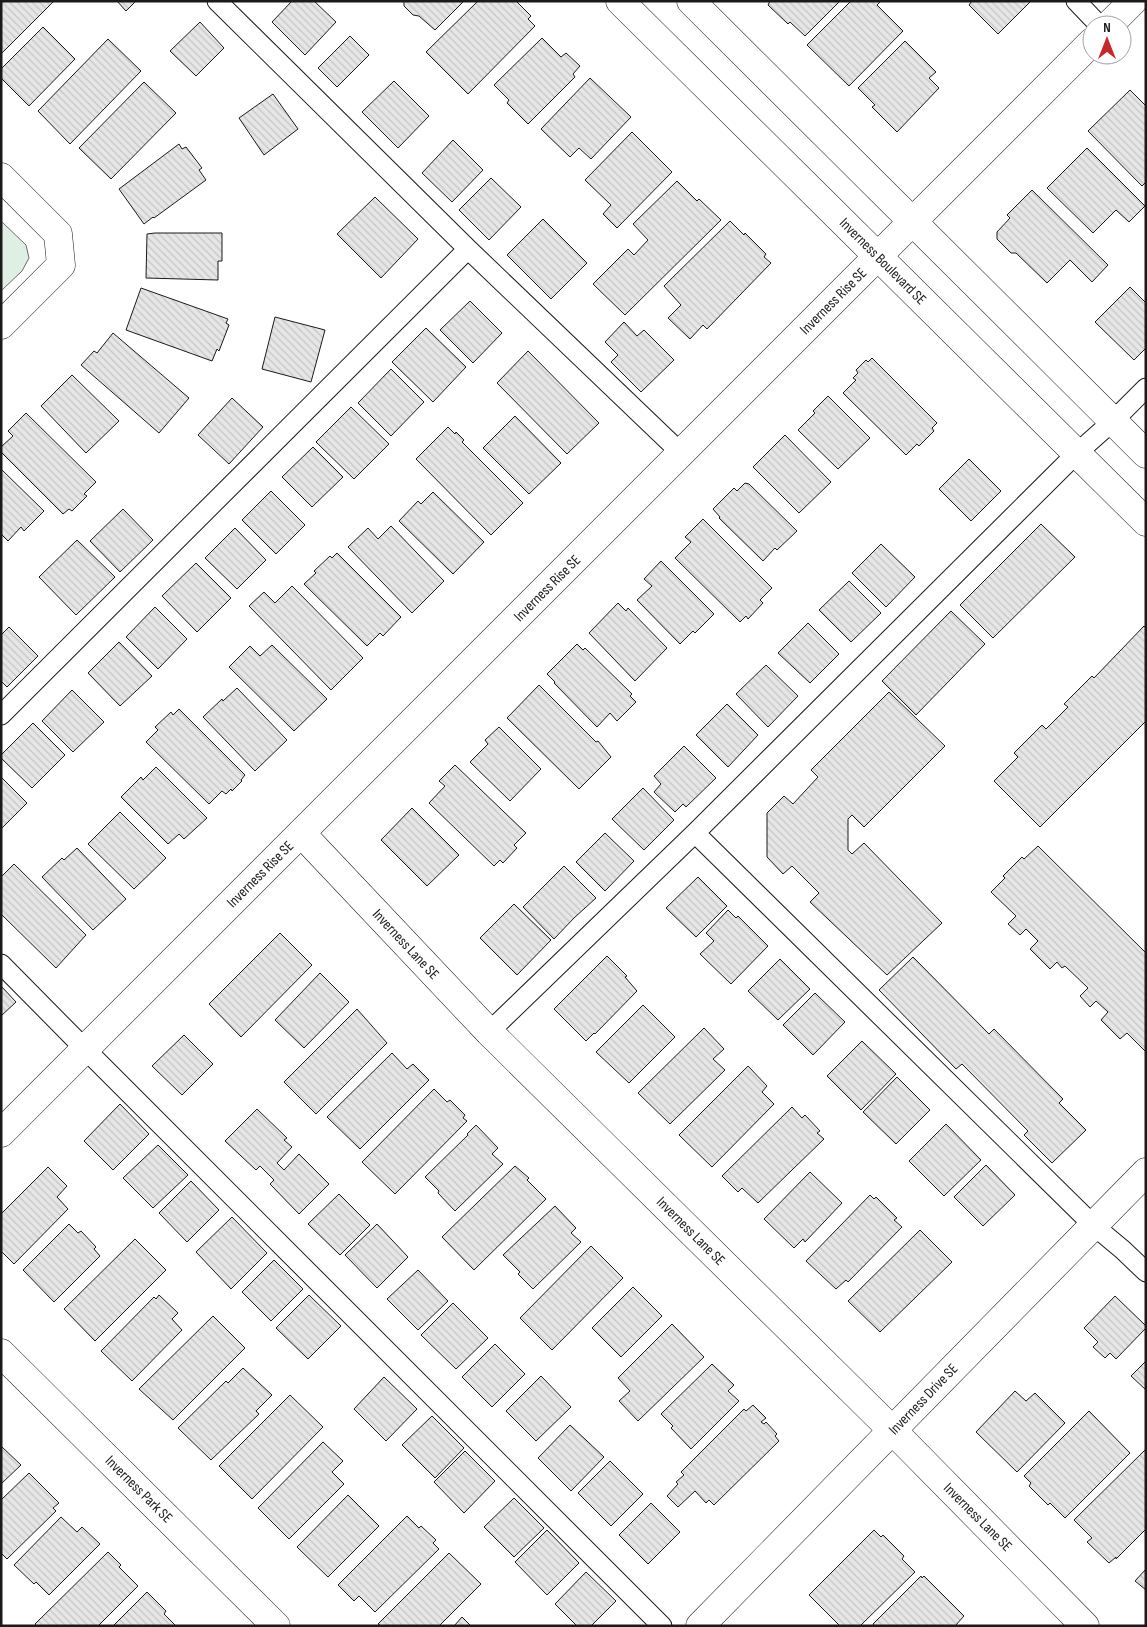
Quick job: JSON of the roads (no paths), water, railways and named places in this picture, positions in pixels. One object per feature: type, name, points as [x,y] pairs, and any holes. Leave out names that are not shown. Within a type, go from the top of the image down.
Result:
[{"type":"street","name":"Inverness Boulevard SE","points":[[620,1],[1146,522]]},
{"type":"street","points":[[691,1],[1146,454]]},
{"type":"street","points":[[1119,15],[1133,1]]},
{"type":"street","name":"Inverness Rise SE","points":[[1,1133],[1082,52]]},
{"type":"street","points":[[1,177],[58,234],[61,265],[1,325]]},
{"type":"street","name":"Inverness Lane SE","points":[[301,833],[489,1032],[892,1430],[1085,1626]]},
{"type":"street","name":"Inverness Drive SE","points":[[700,1626],[1146,1172]]},
{"type":"street","name":"Inverness Park SE","points":[[1,1353],[276,1626]]},
{"type":"lane","points":[[217,1],[468,248],[681,453]]},
{"type":"lane","points":[[1076,1],[1089,15]]},
{"type":"lane","points":[[1,715],[468,248]]},
{"type":"lane","points":[[489,1032],[695,833],[1077,453],[1146,388]]},
{"type":"lane","points":[[695,833],[1093,1225],[1146,1272]]},
{"type":"lane","points":[[1,964],[84,1050],[662,1626]]}]
